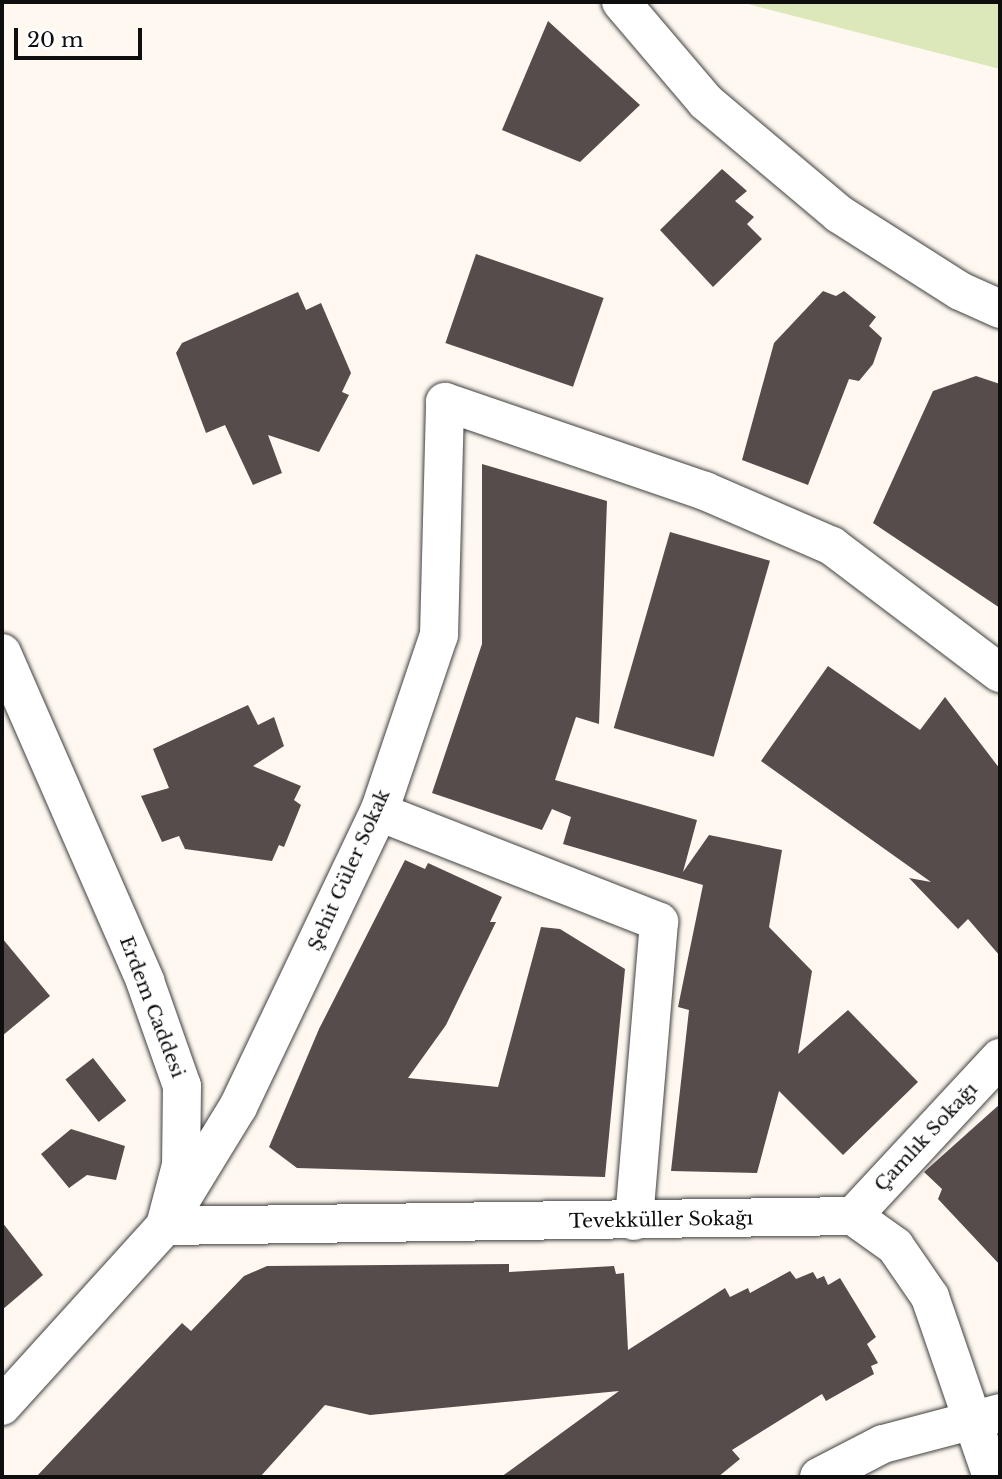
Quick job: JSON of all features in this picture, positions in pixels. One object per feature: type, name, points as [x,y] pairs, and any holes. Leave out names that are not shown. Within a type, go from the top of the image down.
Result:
[{"type":"street","points":[[621,2],[706,102],[839,214],[960,291],[1000,309]]},
{"type":"street","name":"Şehit Güler Sokak","points":[[165,1226],[238,1107],[379,812],[439,635],[445,402],[705,491],[832,546],[1000,673]]},
{"type":"street","name":"Erdem Caddesi","points":[[2,653],[145,981],[182,1086],[181,1165],[165,1226],[2,1406]]},
{"type":"street","points":[[379,812],[659,922],[634,1221]]},
{"type":"street","name":"Çamlık Sokağı","points":[[853,1216],[1000,1058]]},
{"type":"street","points":[[853,1216],[895,1246],[930,1297],[986,1415],[992,1477]]},
{"type":"street","name":"Tevekküller Sokağı","points":[[165,1226],[853,1216]]},
{"type":"street","points":[[819,1477],[883,1444],[986,1415]]},
{"type":"green space","points":[[740,2],[1000,2],[1000,69]]},
{"type":"building","points":[[548,21],[640,105],[580,162],[502,130]]},
{"type":"building","points":[[722,169],[747,191],[735,201],[754,217],[747,224],[762,239],[713,287],[660,230]]},
{"type":"building","points":[[476,254],[604,298],[573,387],[445,343]]},
{"type":"building","points":[[823,291],[836,296],[844,291],[876,317],[869,326],[882,338],[873,364],[859,381],[849,379],[808,485],[742,460],[774,343]]},
{"type":"building","points":[[298,292],[306,310],[321,303],[351,373],[342,392],[349,395],[319,452],[268,435],[282,473],[253,485],[225,425],[206,433],[176,353],[182,343]]},
{"type":"building","points":[[976,376],[1000,384],[1000,608],[873,523],[933,391]]},
{"type":"building","points":[[482,464],[607,501],[599,724],[576,717],[555,780],[697,820],[683,872],[709,835],[782,850],[769,927],[812,971],[798,1054],[848,1010],[918,1082],[843,1155],[779,1091],[757,1173],[671,1171],[689,1010],[678,1007],[703,885],[563,844],[571,817],[552,809],[542,830],[432,793],[482,644]]},
{"type":"building","points":[[670,532],[770,561],[714,757],[614,728]]},
{"type":"building","points":[[828,666],[920,730],[945,697],[1000,769],[1000,956],[968,919],[958,929],[909,878],[931,882],[761,761]]},
{"type":"building","points":[[248,705],[258,725],[274,717],[284,746],[253,766],[301,786],[294,800],[301,805],[284,847],[279,845],[272,861],[185,849],[179,836],[162,842],[141,796],[169,788],[153,749]]},
{"type":"building","points":[[405,860],[425,869],[428,863],[502,897],[490,922],[496,922],[446,1025],[408,1078],[498,1087],[541,927],[560,929],[625,969],[605,1177],[297,1168],[269,1147],[319,1029]]},
{"type":"building","points":[[2,938],[50,996],[2,1036]]},
{"type":"building","points":[[93,1058],[126,1101],[99,1122],[65,1080]]},
{"type":"building","points":[[1000,1104],[1000,1265],[938,1199],[942,1189],[924,1172]]},
{"type":"building","points":[[71,1129],[125,1146],[116,1180],[87,1175],[69,1188],[41,1154]]},
{"type":"building","points":[[2,1222],[43,1275],[2,1310]]},
{"type":"building","points":[[509,1264],[509,1272],[614,1266],[616,1274],[624,1273],[628,1350],[725,1288],[730,1297],[748,1288],[750,1293],[790,1271],[796,1279],[813,1272],[817,1279],[824,1276],[828,1285],[840,1278],[876,1337],[867,1344],[878,1363],[871,1366],[874,1374],[826,1401],[822,1394],[732,1450],[740,1459],[718,1477],[501,1477],[619,1391],[370,1415],[325,1405],[260,1477],[36,1477],[182,1323],[191,1331],[244,1276],[267,1266]]}]
